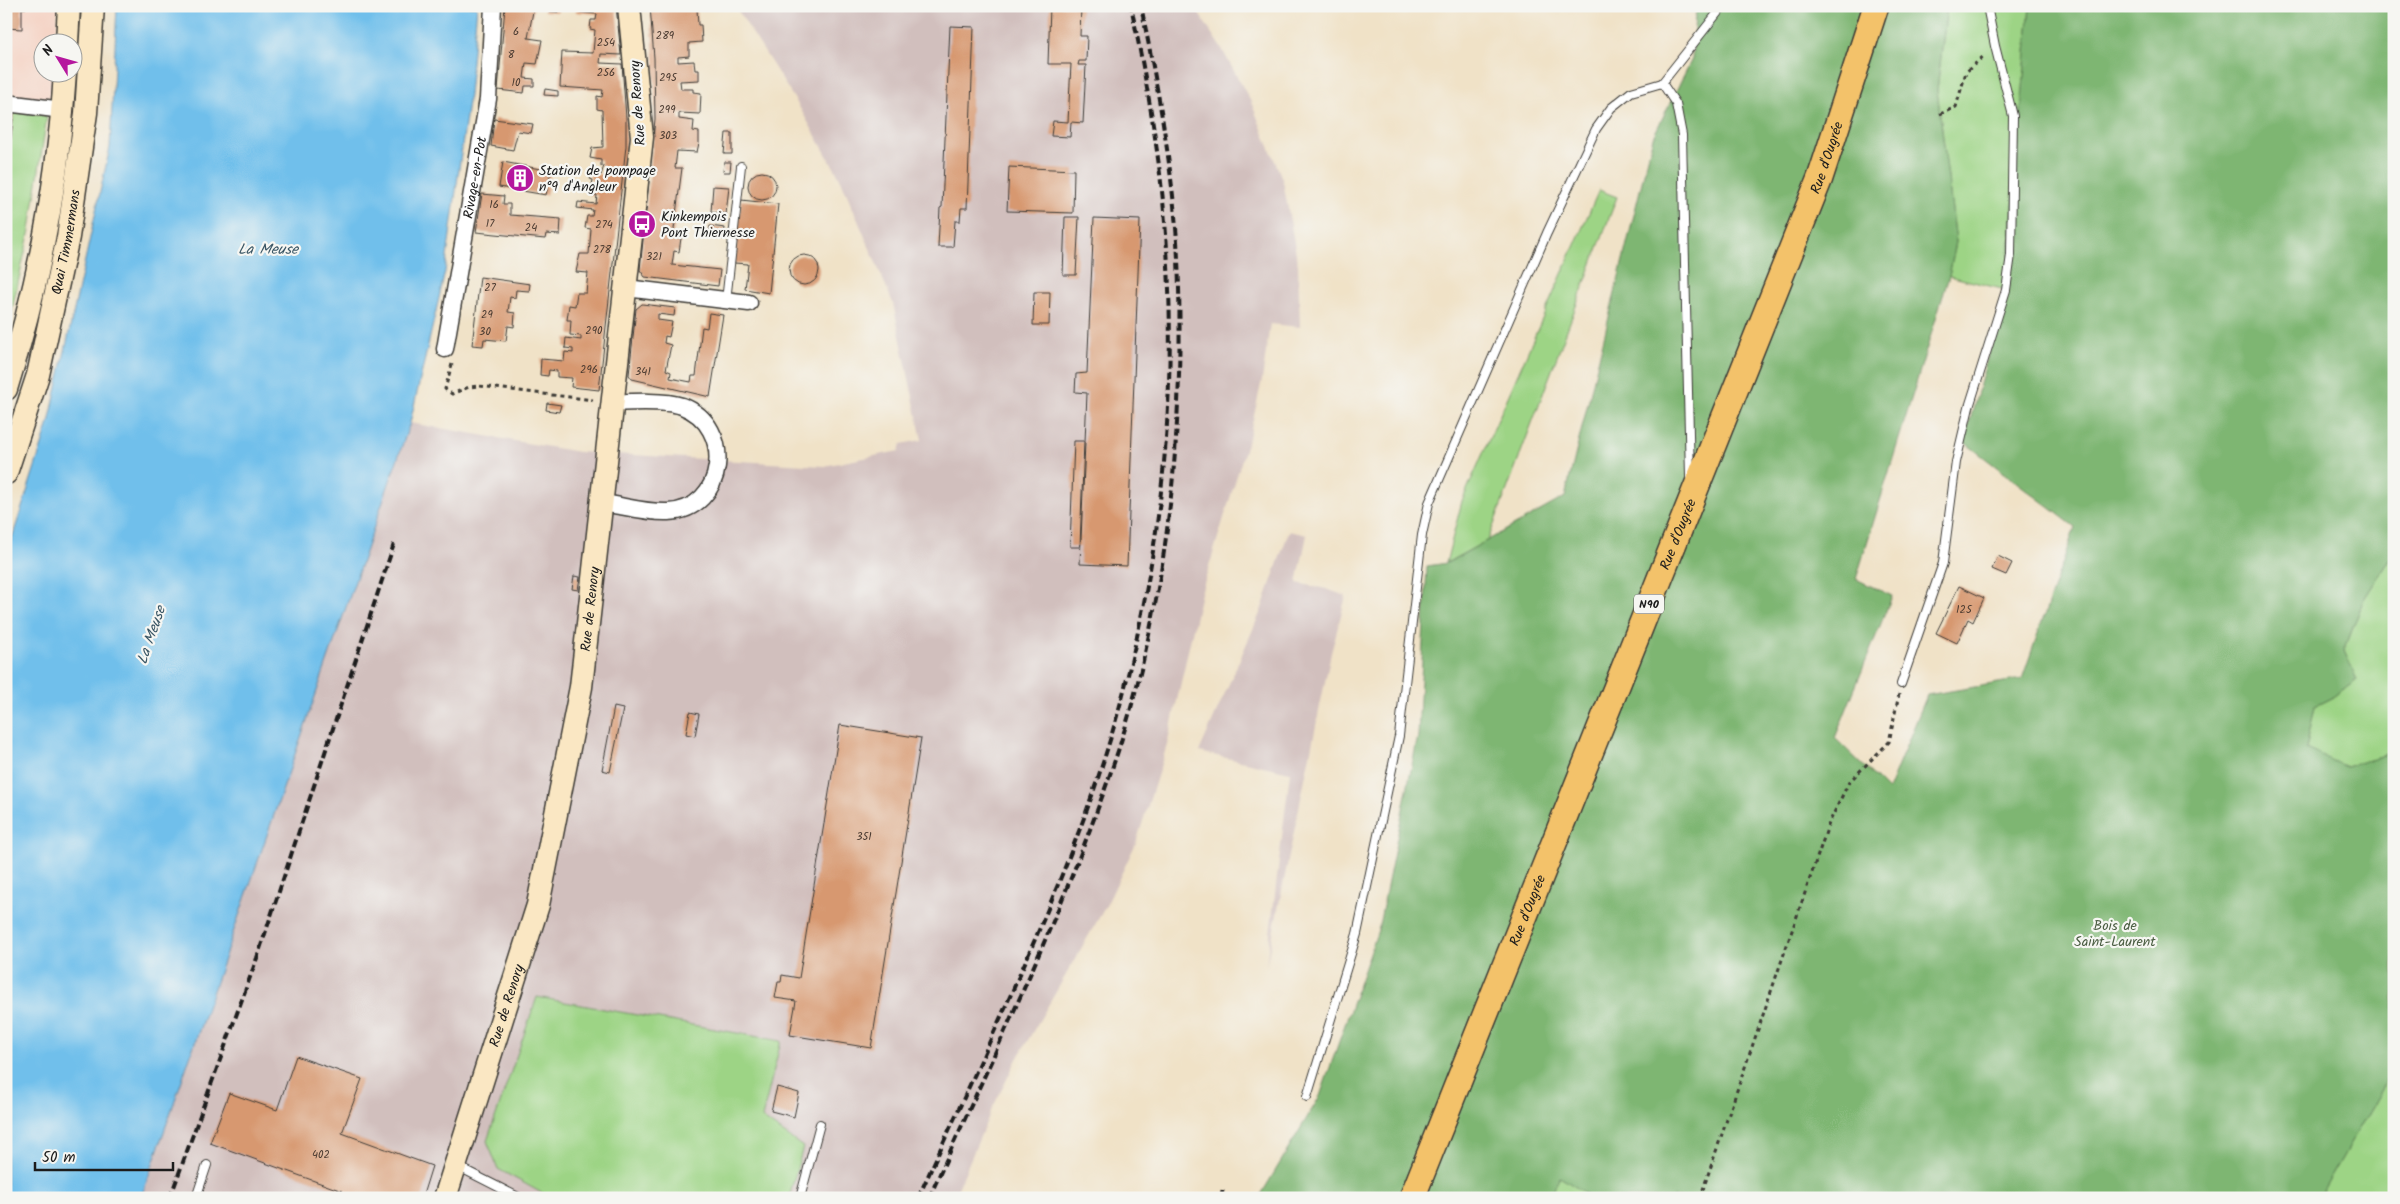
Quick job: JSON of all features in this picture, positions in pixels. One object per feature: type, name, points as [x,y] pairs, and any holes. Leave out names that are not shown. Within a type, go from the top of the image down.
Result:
[{"type":"main road","name":"Rue d'Ougrée","points":[[1412,1198],[1820,178],[1876,6]]},
{"type":"street","points":[[68,32],[69,6]]},
{"type":"street","name":"Quai Timmermans","points":[[6,473],[38,374],[68,237],[86,113],[93,6]]},
{"type":"street","name":"Rivage-en-Pot","points":[[445,348],[488,99],[493,6]]},
{"type":"street","name":"Rue de Renory","points":[[445,1198],[543,883],[582,688],[642,137],[630,6]]},
{"type":"street","name":"Quai Timmermans","points":[[8,375],[45,236],[63,110],[64,82]]},
{"type":"street","points":[[6,103],[63,110]]},
{"type":"street","points":[[626,288],[749,303]]},
{"type":"street","points":[[603,503],[668,512],[687,507],[702,497],[713,484],[718,465],[718,448],[714,436],[696,413],[681,405],[614,403]]},
{"type":"lane","points":[[1307,1097],[1357,934],[1399,736],[1422,535],[1429,503],[1547,233],[1596,129],[1611,108],[1631,92],[1662,84],[1723,6]]},
{"type":"lane","points":[[1901,684],[1942,563],[1956,462],[1969,407],[2007,282],[2011,255],[2013,116],[1994,46],[1987,6]]},
{"type":"lane","points":[[1662,84],[1676,104],[1682,135],[1691,441],[1690,499]]},
{"type":"lane","points":[[726,301],[741,166]]},
{"type":"lane","points":[[800,1198],[820,1124]]},
{"type":"lane","points":[[196,1198],[207,1165]]},
{"type":"lane","points":[[455,1165],[520,1198]]},
{"type":"path","points":[[1940,114],[1956,107],[1966,72],[1994,46]]},
{"type":"path","points":[[445,348],[452,364],[445,389],[452,394],[469,387],[479,386],[614,403]]},
{"type":"path","points":[[1700,1198],[1828,823],[1849,782],[1889,742],[1901,684]]},
{"type":"shaded area","points":[[6,6],[58,6],[57,32],[32,32],[32,82],[53,82],[52,93],[46,104],[6,99]]},
{"type":"shaded area","points":[[735,6],[1194,6],[1223,51],[1251,102],[1283,181],[1298,265],[1300,327],[1270,324],[1262,380],[1250,433],[1201,593],[1167,745],[1136,843],[1107,904],[1017,1059],[991,1111],[954,1198],[141,1198],[410,423],[579,452],[824,466],[899,451],[901,444],[922,440],[893,303],[840,178],[797,103]]},
{"type":"shaded area","points":[[1289,531],[1307,535],[1297,583],[1326,589],[1346,596],[1331,653],[1266,967],[1290,772],[1199,752],[1261,611]]},
{"type":"green space","name":"Bois de Saint-Laurent","points":[[1699,6],[1947,6],[1937,90],[1956,242],[1949,276],[1856,579],[1892,596],[1835,738],[1888,790],[1927,695],[2022,679],[2075,527],[1964,442],[2006,290],[2030,6],[2394,6],[2394,557],[2389,560],[2364,599],[2344,651],[2357,680],[2335,696],[2315,706],[2306,749],[2346,767],[2394,752],[2394,1068],[2319,1198],[1593,1198],[1560,1177],[1548,1198],[1259,1198],[1320,1096],[1378,930],[1418,736],[1427,566],[1447,563],[1565,497],[1653,137],[1692,59],[1695,15]]},
{"type":"green space","points":[[1947,6],[2030,6],[2006,290],[1949,276],[1956,242],[1937,90]]},
{"type":"green space","points":[[14,110],[47,116],[30,230],[6,336],[6,153],[9,153]]},
{"type":"green space","points":[[1599,190],[1617,197],[1488,540],[1446,563],[1462,501]]},
{"type":"green space","points":[[2394,557],[2394,752],[2346,767],[2306,750],[2315,706],[2335,696],[2357,680],[2344,651],[2364,599],[2389,560]]},
{"type":"green space","points":[[537,997],[781,1041],[762,1118],[803,1147],[789,1198],[551,1198],[498,1169],[487,1141]]},
{"type":"green space","points":[[2394,1068],[2394,1198],[2319,1198]]},
{"type":"green space","points":[[1560,1177],[1593,1198],[1548,1198]]},
{"type":"water","name":"La Meuse","points":[[117,6],[477,6],[469,95],[445,272],[410,423],[141,1198],[6,1198],[6,557],[49,423],[110,147]]},
{"type":"building","points":[[6,6],[26,6],[26,8],[22,8],[22,29],[6,28]]},
{"type":"building","points":[[505,6],[534,6],[528,38],[542,40],[537,64],[526,63],[524,78],[534,79],[534,86],[525,86],[524,93],[498,90]]},
{"type":"building","points":[[544,6],[559,6],[558,12],[544,11]]},
{"type":"building","points":[[576,6],[616,6],[621,55],[601,54],[600,63],[622,64],[626,118],[626,146],[599,390],[571,387],[572,378],[557,377],[557,371],[549,370],[548,376],[540,375],[541,359],[564,361],[565,352],[573,353],[573,349],[565,348],[566,338],[581,340],[581,336],[570,335],[571,320],[567,320],[569,305],[575,306],[577,293],[586,293],[588,273],[576,272],[580,254],[589,254],[591,229],[585,228],[587,216],[592,216],[593,210],[577,208],[578,202],[596,204],[597,195],[590,195],[593,180],[590,179],[591,173],[601,175],[604,166],[601,166],[601,160],[590,158],[592,148],[603,147],[602,110],[597,109],[597,96],[602,97],[603,90],[560,87],[562,52],[593,53],[595,30],[590,29],[591,20],[596,20],[597,14],[576,12]]},
{"type":"building","points":[[650,6],[700,6],[700,9],[697,9],[698,25],[701,25],[702,42],[689,43],[689,56],[678,57],[678,62],[694,61],[695,70],[699,70],[699,80],[680,81],[681,89],[693,89],[693,92],[701,93],[700,114],[679,113],[679,119],[694,121],[693,131],[699,132],[699,143],[697,152],[677,151],[675,168],[682,168],[673,237],[681,238],[679,252],[674,251],[672,265],[720,270],[718,286],[645,277],[640,270],[655,119],[654,58]]},
{"type":"building","points":[[1050,6],[1081,6],[1080,36],[1087,36],[1086,61],[1079,61],[1078,65],[1086,65],[1083,123],[1071,122],[1070,137],[1051,136],[1053,121],[1068,122],[1071,64],[1048,64]]},
{"type":"building","points":[[950,26],[974,27],[967,208],[961,208],[960,221],[955,221],[953,247],[938,247],[940,208],[942,207]]},
{"type":"building","points":[[545,89],[558,91],[558,96],[544,95]]},
{"type":"building","points":[[6,109],[14,110],[9,153],[6,153]]},
{"type":"building","points":[[494,119],[533,124],[531,133],[518,131],[513,150],[491,146]]},
{"type":"building","points":[[726,133],[732,133],[732,154],[724,154]]},
{"type":"building","name":"Station de pompage n°9 d'Angleur","points":[[503,162],[551,171],[546,195],[499,187]]},
{"type":"building","points":[[724,162],[731,162],[730,172],[723,172]]},
{"type":"building","points":[[1009,167],[1074,170],[1073,213],[1007,211]]},
{"type":"building","points":[[762,172],[772,176],[776,186],[772,196],[762,200],[752,196],[748,186],[752,176]]},
{"type":"building","points":[[713,186],[729,187],[726,214],[711,212]]},
{"type":"building","points":[[482,194],[504,196],[503,204],[510,204],[510,215],[561,219],[560,235],[546,234],[545,239],[476,232]]},
{"type":"building","points":[[741,200],[778,204],[769,293],[745,289],[748,264],[734,263]]},
{"type":"building","points":[[1065,217],[1079,217],[1076,275],[1063,275]]},
{"type":"building","points":[[1094,218],[1140,220],[1127,566],[1080,564],[1087,393],[1075,392],[1076,374],[1087,373]]},
{"type":"building","points":[[710,226],[725,228],[724,239],[709,237]]},
{"type":"building","points":[[804,255],[815,259],[819,270],[815,281],[804,285],[793,281],[789,270],[793,259]]},
{"type":"building","points":[[480,277],[530,284],[529,291],[516,290],[515,298],[510,297],[508,312],[515,313],[514,327],[508,326],[506,341],[484,339],[483,346],[472,345]]},
{"type":"building","points":[[1034,292],[1050,292],[1049,325],[1033,325]]},
{"type":"building","points":[[642,304],[675,308],[674,316],[658,314],[658,320],[672,322],[669,337],[665,336],[664,343],[671,345],[666,370],[671,372],[670,378],[691,382],[692,376],[696,376],[702,327],[707,328],[709,313],[723,315],[710,397],[632,379],[629,375],[636,309]]},
{"type":"building","points":[[547,403],[561,405],[559,412],[546,410]]},
{"type":"building","points":[[1074,441],[1084,441],[1080,547],[1070,547]]},
{"type":"building","points":[[1998,556],[2012,563],[2006,575],[1992,569]]},
{"type":"building","points":[[574,576],[580,577],[578,590],[572,589]]},
{"type":"building","points":[[1959,586],[1984,598],[1973,622],[1968,619],[1957,643],[1936,633]]},
{"type":"building","points":[[614,707],[623,709],[610,772],[602,770]]},
{"type":"building","points":[[690,712],[699,714],[695,736],[686,734]]},
{"type":"building","points":[[840,725],[921,738],[871,1048],[790,1035],[796,1001],[775,998],[778,982],[781,982],[782,975],[799,978]]},
{"type":"building","points":[[296,1056],[362,1079],[342,1133],[432,1166],[422,1198],[339,1198],[342,1191],[210,1143],[229,1093],[277,1110]]},
{"type":"building","points":[[777,1087],[799,1093],[794,1117],[771,1111]]},
{"type":"railway","points":[[918,1198],[1020,975],[1076,839],[1104,758],[1128,676],[1146,592],[1159,507],[1167,422],[1170,336],[1167,251],[1159,166],[1131,6]]},
{"type":"railway","points":[[929,1198],[1029,977],[1076,865],[1118,751],[1136,691],[1150,631],[1170,507],[1176,445],[1180,321],[1173,195],[1159,100],[1141,6]]},
{"type":"railway","points":[[170,1198],[257,958],[394,544]]},
{"type":"railway","points":[[1221,1198],[1223,1188]]},
{"type":"place","name":"Station de pompage n°9 d'Angleur","points":[[520,178]]},
{"type":"place","name":"Kinkempois Pont Thiernesse","points":[[642,224]]}]
